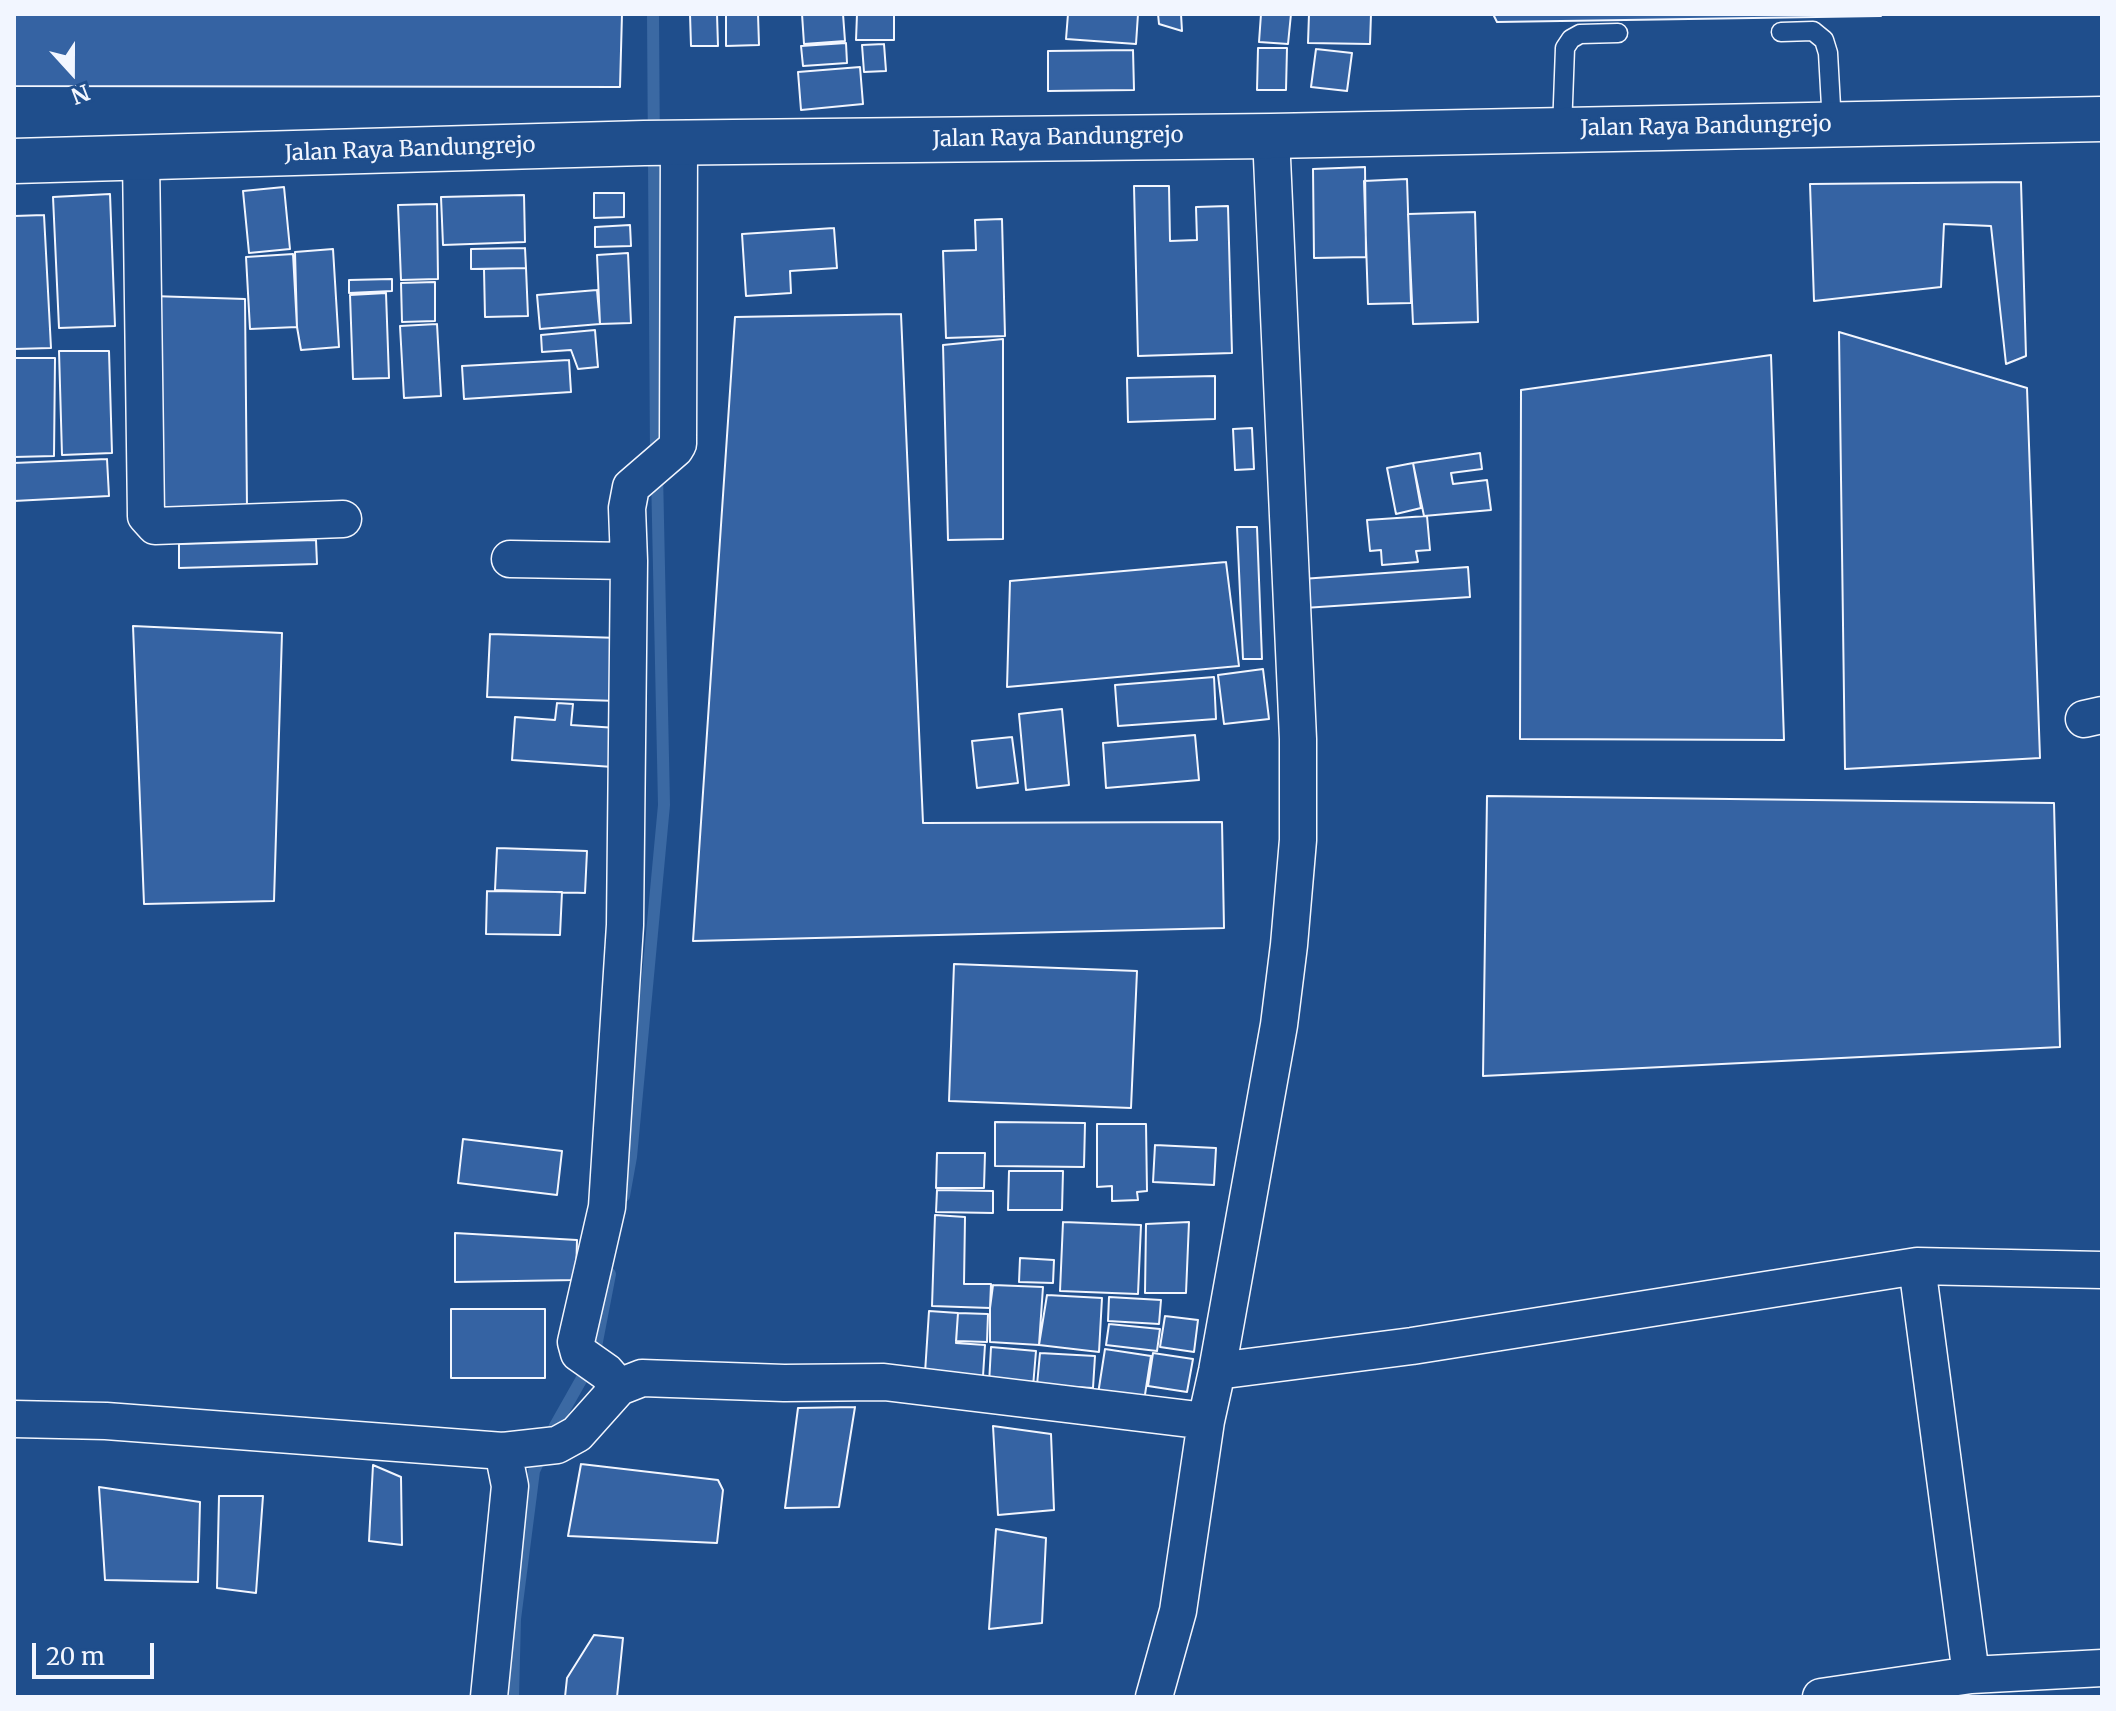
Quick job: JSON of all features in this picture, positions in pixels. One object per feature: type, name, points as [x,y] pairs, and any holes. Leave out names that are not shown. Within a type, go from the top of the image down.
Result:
[{"type":"main road","name":"Jalan Raya Bandungrejo","points":[[14,161],[664,143],[1271,136],[2102,119]]},
{"type":"street","points":[[1154,1697],[1178,1611],[1206,1421],[1279,1025],[1298,840],[1298,739],[1271,136]]},
{"type":"street","points":[[664,143],[678,444],[631,487],[627,508],[625,925],[607,1207],[576,1342],[601,1371],[642,1378],[784,1383],[884,1382],[1206,1421]]},
{"type":"street","points":[[141,158],[146,516],[155,526],[343,519]]},
{"type":"street","points":[[510,559],[629,561]]},
{"type":"street","points":[[1217,1371],[1412,1346],[1917,1266],[2102,1270]]},
{"type":"street","points":[[1917,1266],[1971,1675]]},
{"type":"street","points":[[14,1419],[106,1421],[531,1448],[577,1434],[601,1371]]},
{"type":"street","points":[[489,1697],[510,1486],[531,1448]]},
{"type":"street","points":[[1821,1697],[1971,1675],[2102,1668]]},
{"type":"lane","points":[[1781,32],[1813,31],[1824,40],[1828,53],[1832,124]]},
{"type":"lane","points":[[1561,130],[1565,48],[1571,39],[1580,34],[1618,33]]},
{"type":"building","points":[[14,14],[622,14],[620,87],[14,86]]},
{"type":"building","points":[[690,14],[717,14],[718,46],[691,46]]},
{"type":"building","points":[[726,14],[758,14],[759,45],[726,46]]},
{"type":"building","points":[[802,14],[843,14],[845,41],[804,44]]},
{"type":"building","points":[[857,14],[894,14],[894,40],[856,40]]},
{"type":"building","points":[[1068,14],[1138,14],[1136,44],[1066,39]]},
{"type":"building","points":[[1158,14],[1181,14],[1182,31],[1159,24]]},
{"type":"building","points":[[1261,14],[1291,14],[1288,44],[1259,42]]},
{"type":"building","points":[[1309,14],[1371,14],[1370,44],[1308,43]]},
{"type":"building","points":[[1493,14],[1881,14],[1881,16],[1497,22]]},
{"type":"building","points":[[846,43],[847,63],[803,66],[801,46]]},
{"type":"building","points":[[884,44],[886,71],[864,72],[862,45]]},
{"type":"building","points":[[1258,48],[1287,48],[1286,90],[1257,90]]},
{"type":"building","points":[[1316,49],[1352,53],[1347,91],[1311,87]]},
{"type":"building","points":[[1133,50],[1134,90],[1048,91],[1048,51]]},
{"type":"building","points":[[860,67],[863,104],[801,110],[798,72]]},
{"type":"building","points":[[1365,167],[1366,257],[1314,258],[1313,169]]},
{"type":"building","points":[[1407,179],[1411,303],[1368,304],[1364,181]]},
{"type":"building","points":[[2021,182],[2026,356],[2006,364],[1991,226],[1944,224],[1941,287],[1814,301],[1810,184]]},
{"type":"building","points":[[1134,186],[1169,186],[1170,241],[1197,240],[1196,207],[1228,206],[1232,353],[1138,356]]},
{"type":"building","points":[[284,187],[290,249],[249,253],[243,191]]},
{"type":"building","points":[[594,193],[624,193],[624,217],[594,218]]},
{"type":"building","points":[[110,194],[115,326],[59,328],[53,197]]},
{"type":"building","points":[[524,195],[525,242],[443,245],[441,197]]},
{"type":"building","points":[[437,204],[438,279],[401,280],[398,205]]},
{"type":"building","points":[[1475,212],[1478,322],[1413,324],[1408,214]]},
{"type":"building","points":[[44,215],[51,348],[14,349],[14,216]]},
{"type":"building","points":[[1002,219],[1005,336],[946,338],[943,251],[976,250],[975,220]]},
{"type":"building","points":[[630,225],[631,246],[595,247],[595,227]]},
{"type":"building","points":[[834,228],[837,268],[790,271],[791,293],[746,296],[742,234]]},
{"type":"building","points":[[525,248],[526,268],[471,269],[471,249]]},
{"type":"building","points":[[333,249],[339,347],[301,350],[297,327],[295,252]]},
{"type":"building","points":[[628,253],[631,323],[600,324],[597,255]]},
{"type":"building","points":[[293,254],[297,327],[250,329],[246,257]]},
{"type":"building","points":[[526,268],[528,316],[485,317],[484,269]]},
{"type":"building","points":[[392,279],[392,291],[349,293],[349,280]]},
{"type":"building","points":[[435,282],[435,321],[402,322],[401,283]]},
{"type":"building","points":[[597,290],[600,324],[540,329],[537,295]]},
{"type":"building","points":[[386,293],[389,378],[353,379],[350,295]]},
{"type":"building","points":[[152,296],[245,299],[247,509],[159,508]]},
{"type":"building","points":[[901,314],[923,823],[1222,822],[1224,928],[693,941],[735,317]]},
{"type":"building","points":[[437,324],[441,396],[404,398],[400,326]]},
{"type":"building","points":[[595,330],[598,367],[578,369],[571,350],[542,352],[541,335]]},
{"type":"building","points":[[1839,332],[2027,388],[2040,758],[1845,769]]},
{"type":"building","points":[[1003,339],[1003,539],[948,540],[943,345]]},
{"type":"building","points":[[59,351],[109,351],[112,453],[62,455]]},
{"type":"building","points":[[1771,355],[1784,740],[1520,739],[1521,390]]},
{"type":"building","points":[[14,358],[55,358],[54,456],[14,457]]},
{"type":"building","points":[[569,360],[571,392],[464,399],[462,366]]},
{"type":"building","points":[[1215,376],[1215,419],[1128,422],[1127,378]]},
{"type":"building","points":[[1252,428],[1254,469],[1235,470],[1233,429]]},
{"type":"building","points":[[1480,453],[1482,469],[1451,473],[1453,484],[1487,480],[1491,510],[1424,516],[1413,463]]},
{"type":"building","points":[[107,459],[109,496],[14,501],[14,463]]},
{"type":"building","points":[[1413,463],[1421,508],[1396,514],[1387,468]]},
{"type":"building","points":[[1427,516],[1430,550],[1416,551],[1418,562],[1382,565],[1381,550],[1370,551],[1367,520]]},
{"type":"building","points":[[1237,527],[1257,527],[1262,659],[1243,659]]},
{"type":"building","points":[[316,540],[317,564],[179,568],[179,544]]},
{"type":"building","points":[[1226,562],[1239,666],[1007,687],[1010,581]]},
{"type":"building","points":[[1468,567],[1470,597],[1304,608],[1302,579]]},
{"type":"building","points":[[133,626],[282,633],[274,901],[144,904]]},
{"type":"building","points":[[490,634],[620,638],[618,701],[487,697]]},
{"type":"building","points":[[1263,669],[1269,719],[1224,724],[1218,675]]},
{"type":"building","points":[[1214,677],[1216,719],[1118,726],[1115,685]]},
{"type":"building","points":[[557,703],[573,704],[571,725],[617,728],[613,767],[512,760],[515,717],[555,720]]},
{"type":"building","points":[[1062,709],[1069,785],[1026,790],[1019,714]]},
{"type":"building","points":[[1195,735],[1199,780],[1106,788],[1103,743]]},
{"type":"building","points":[[1012,737],[1018,783],[977,788],[972,741]]},
{"type":"building","points":[[1487,796],[2054,803],[2060,1047],[1483,1076]]},
{"type":"building","points":[[497,848],[587,851],[585,893],[495,890]]},
{"type":"building","points":[[487,891],[562,892],[560,935],[486,934]]},
{"type":"building","points":[[954,964],[1137,971],[1131,1108],[949,1101]]},
{"type":"building","points":[[995,1122],[1085,1123],[1084,1167],[995,1166]]},
{"type":"building","points":[[1097,1124],[1146,1124],[1147,1191],[1137,1192],[1138,1200],[1112,1201],[1112,1186],[1097,1187]]},
{"type":"building","points":[[463,1139],[562,1151],[557,1195],[458,1183]]},
{"type":"building","points":[[1155,1145],[1216,1148],[1214,1185],[1153,1182]]},
{"type":"building","points":[[937,1153],[985,1153],[984,1188],[936,1188]]},
{"type":"building","points":[[1009,1171],[1063,1171],[1062,1210],[1008,1210]]},
{"type":"building","points":[[937,1190],[993,1191],[993,1213],[936,1212]]},
{"type":"building","points":[[935,1215],[965,1217],[964,1284],[991,1284],[990,1308],[932,1306]]},
{"type":"building","points":[[1063,1222],[1141,1225],[1138,1294],[1060,1291]]},
{"type":"building","points":[[1189,1222],[1186,1293],[1145,1293],[1146,1224]]},
{"type":"building","points":[[455,1233],[577,1240],[576,1280],[455,1282]]},
{"type":"building","points":[[1020,1258],[1054,1260],[1053,1283],[1019,1282]]},
{"type":"building","points":[[993,1285],[1043,1287],[1039,1345],[990,1342]]},
{"type":"building","points":[[1047,1295],[1102,1298],[1099,1352],[1039,1345]]},
{"type":"building","points":[[1109,1297],[1161,1300],[1159,1324],[1108,1321]]},
{"type":"building","points":[[451,1309],[545,1309],[545,1378],[451,1378]]},
{"type":"building","points":[[929,1311],[958,1313],[956,1343],[985,1345],[983,1376],[925,1373]]},
{"type":"building","points":[[958,1313],[988,1314],[987,1342],[956,1341]]},
{"type":"building","points":[[1165,1316],[1198,1320],[1194,1352],[1160,1347]]},
{"type":"building","points":[[1109,1324],[1160,1329],[1157,1351],[1106,1345]]},
{"type":"building","points":[[991,1347],[1036,1351],[1033,1387],[989,1384]]},
{"type":"building","points":[[1105,1349],[1151,1356],[1144,1401],[1098,1394]]},
{"type":"building","points":[[1040,1353],[1095,1356],[1093,1388],[1037,1385]]},
{"type":"building","points":[[1153,1353],[1193,1359],[1187,1392],[1148,1386]]},
{"type":"building","points":[[855,1407],[839,1507],[785,1508],[798,1408]]},
{"type":"building","points":[[993,1426],[1051,1434],[1054,1510],[998,1515]]},
{"type":"building","points":[[581,1464],[718,1480],[723,1490],[717,1543],[568,1536]]},
{"type":"building","points":[[373,1465],[401,1477],[402,1545],[369,1541]]},
{"type":"building","points":[[99,1487],[200,1502],[198,1582],[105,1580]]},
{"type":"building","points":[[219,1496],[263,1496],[256,1593],[217,1588]]},
{"type":"building","points":[[996,1529],[1046,1538],[1042,1623],[989,1629]]},
{"type":"building","points":[[594,1635],[623,1638],[617,1697],[565,1697],[567,1678]]},
{"type":"waterway","points":[[653,14],[656,455]]},
{"type":"waterway","points":[[624,1196],[631,1157],[664,805],[657,473]]},
{"type":"waterway","points":[[513,1697],[515,1619],[534,1471],[594,1357],[610,1274]]}]
